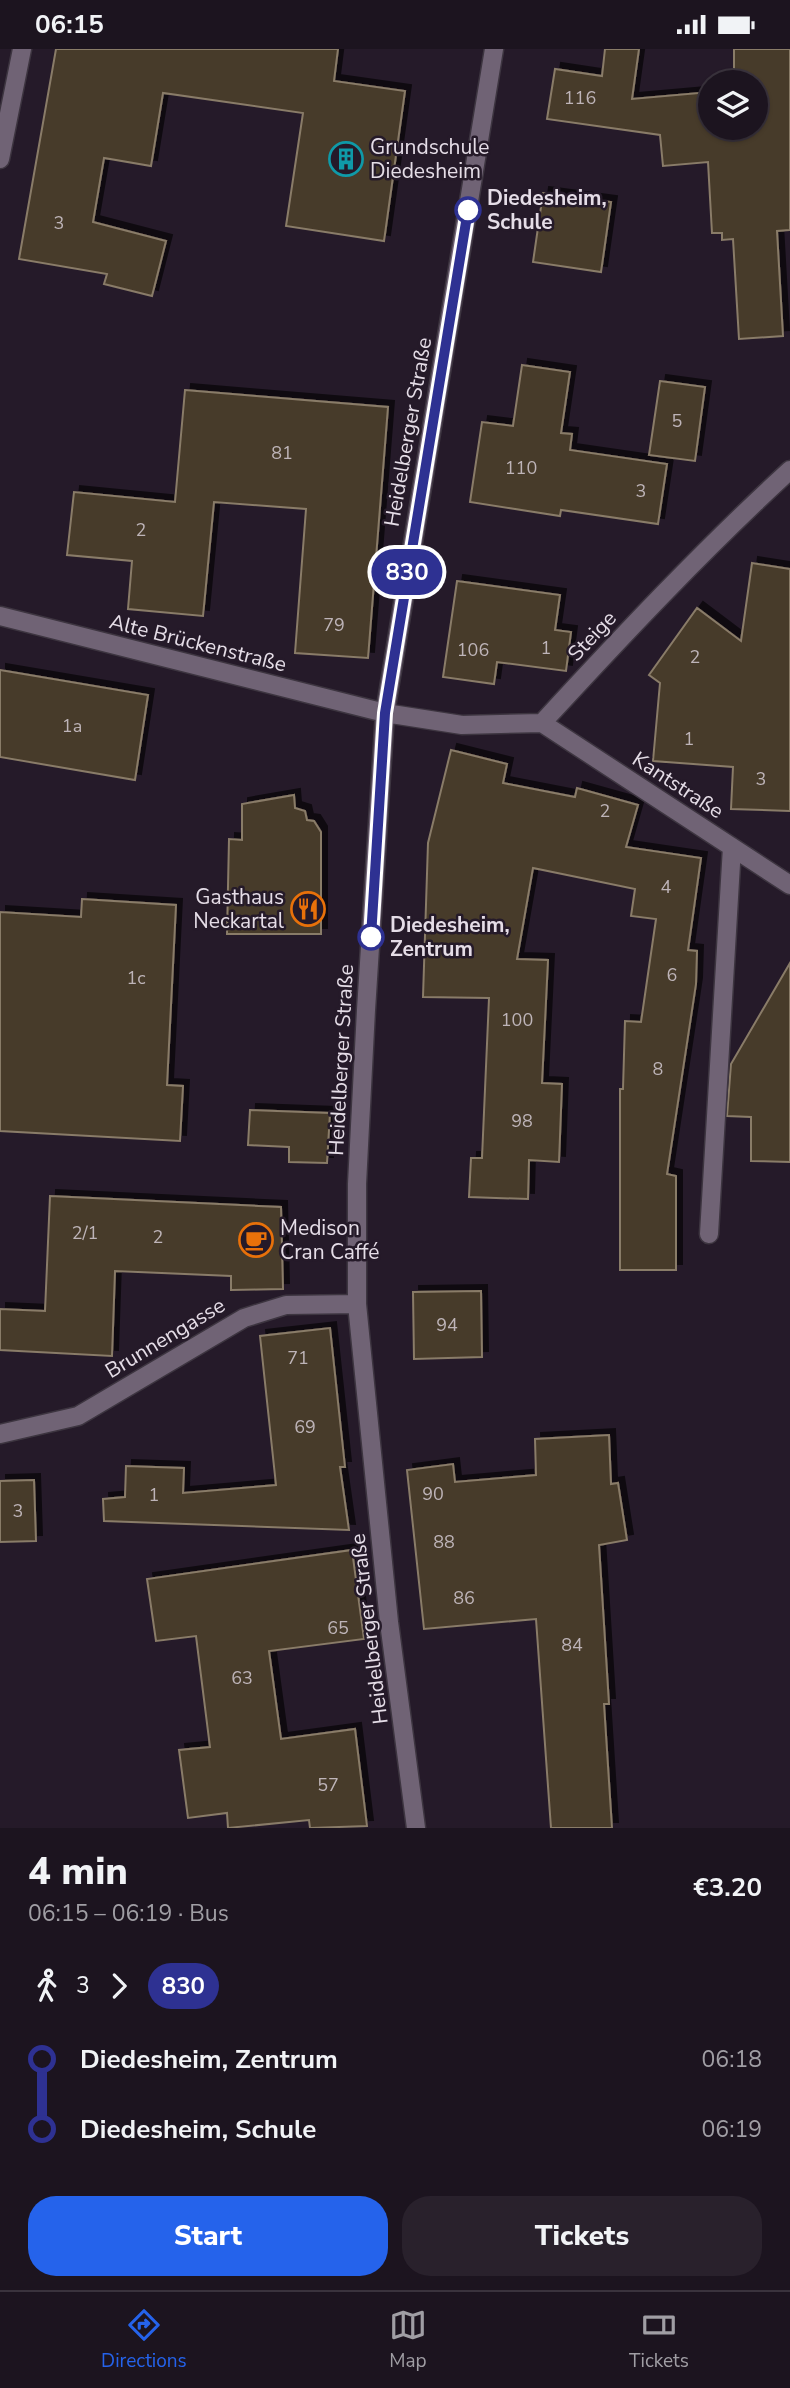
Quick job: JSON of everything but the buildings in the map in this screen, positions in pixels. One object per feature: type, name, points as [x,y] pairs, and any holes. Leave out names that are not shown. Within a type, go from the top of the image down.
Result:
[{"type":"street","points":[[0,159],[22,49]]},
{"type":"street","name":"Heidelberger Straße","points":[[416,1828],[389,1622],[358,1304],[359,1144],[385,713],[494,49]]},
{"type":"street","name":"Steige","points":[[542,723],[702,555],[790,470]]},
{"type":"street","name":"Alte Brückenstraße","points":[[0,616],[385,713]]},
{"type":"street","points":[[385,713],[462,725],[542,723]]},
{"type":"street","name":"Kantstraße","points":[[542,723],[790,885]]},
{"type":"street","points":[[709,1234],[732,847]]},
{"type":"street","name":"Brunnengasse","points":[[0,1434],[78,1416],[244,1318],[286,1305],[358,1304]]},
{"type":"bus line","name":"830","points":[[371,937],[385,713],[468,210]]},
{"type":"place","name":"Grundschule Diedesheim","points":[[346,159]]},
{"type":"place","name":"Diedesheim, Schule","points":[[468,210]]},
{"type":"place","name":"Gasthaus Neckartal","points":[[308,909]]},
{"type":"place","name":"Diedesheim, Zentrum","points":[[371,937]]},
{"type":"place","name":"Medison Cran Caffé","points":[[256,1240]]}]
